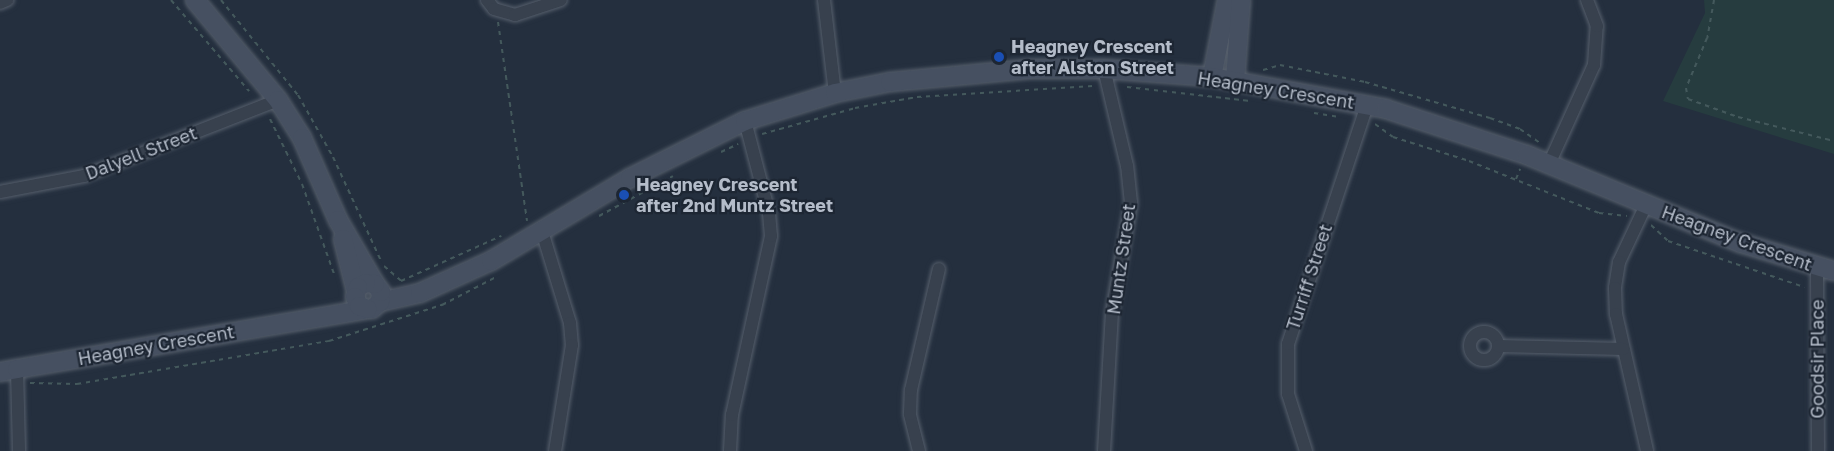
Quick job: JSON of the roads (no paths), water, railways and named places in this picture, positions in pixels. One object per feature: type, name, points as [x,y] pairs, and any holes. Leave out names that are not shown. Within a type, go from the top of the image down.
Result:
[{"type":"street","points":[[0,3],[7,0]]},
{"type":"street","points":[[195,0],[312,158],[338,220],[375,296],[359,306],[338,220]]},
{"type":"street","points":[[487,0],[499,12],[515,15],[561,0]]},
{"type":"street","points":[[824,0],[835,93]]},
{"type":"street","points":[[1212,77],[1227,0]]},
{"type":"street","points":[[1235,81],[1241,0]]},
{"type":"street","points":[[1549,164],[1594,65],[1597,26],[1587,0]]},
{"type":"street","name":"Heagney Crescent","points":[[12,374],[312,319],[398,287],[418,288],[491,262],[516,248],[535,222],[685,147],[748,129],[835,93],[955,74],[1212,77],[1459,131],[1549,164],[1643,212],[1825,269]]},
{"type":"street","name":"Muntz Street","points":[[1104,451],[1112,313],[1131,203],[1127,166],[1106,77]]},
{"type":"street","name":"Dalyell Street","points":[[0,192],[84,176],[270,103]]},
{"type":"street","name":"Turriff Street","points":[[1306,451],[1288,394],[1288,344],[1364,112]]},
{"type":"street","points":[[730,451],[732,415],[771,236],[769,213],[748,129]]},
{"type":"street","points":[[1643,212],[1619,262],[1615,288],[1623,350],[1647,451]]},
{"type":"street","points":[[535,222],[570,323],[572,345],[555,451]]},
{"type":"street","points":[[919,451],[910,414],[911,390],[939,269]]},
{"type":"street","name":"Goodsir Place","points":[[1818,451],[1817,292],[1825,269]]},
{"type":"street","name":"Heagney Crescent","points":[[312,319],[347,302],[355,292]]},
{"type":"street","points":[[1498,346],[1623,350]]},
{"type":"street","points":[[12,374],[19,451]]},
{"type":"place","name":"Heagney Crescent after Alston Street","points":[[999,57]]},
{"type":"place","name":"Heagney Crescent after 2nd Muntz Street","points":[[624,195]]}]
